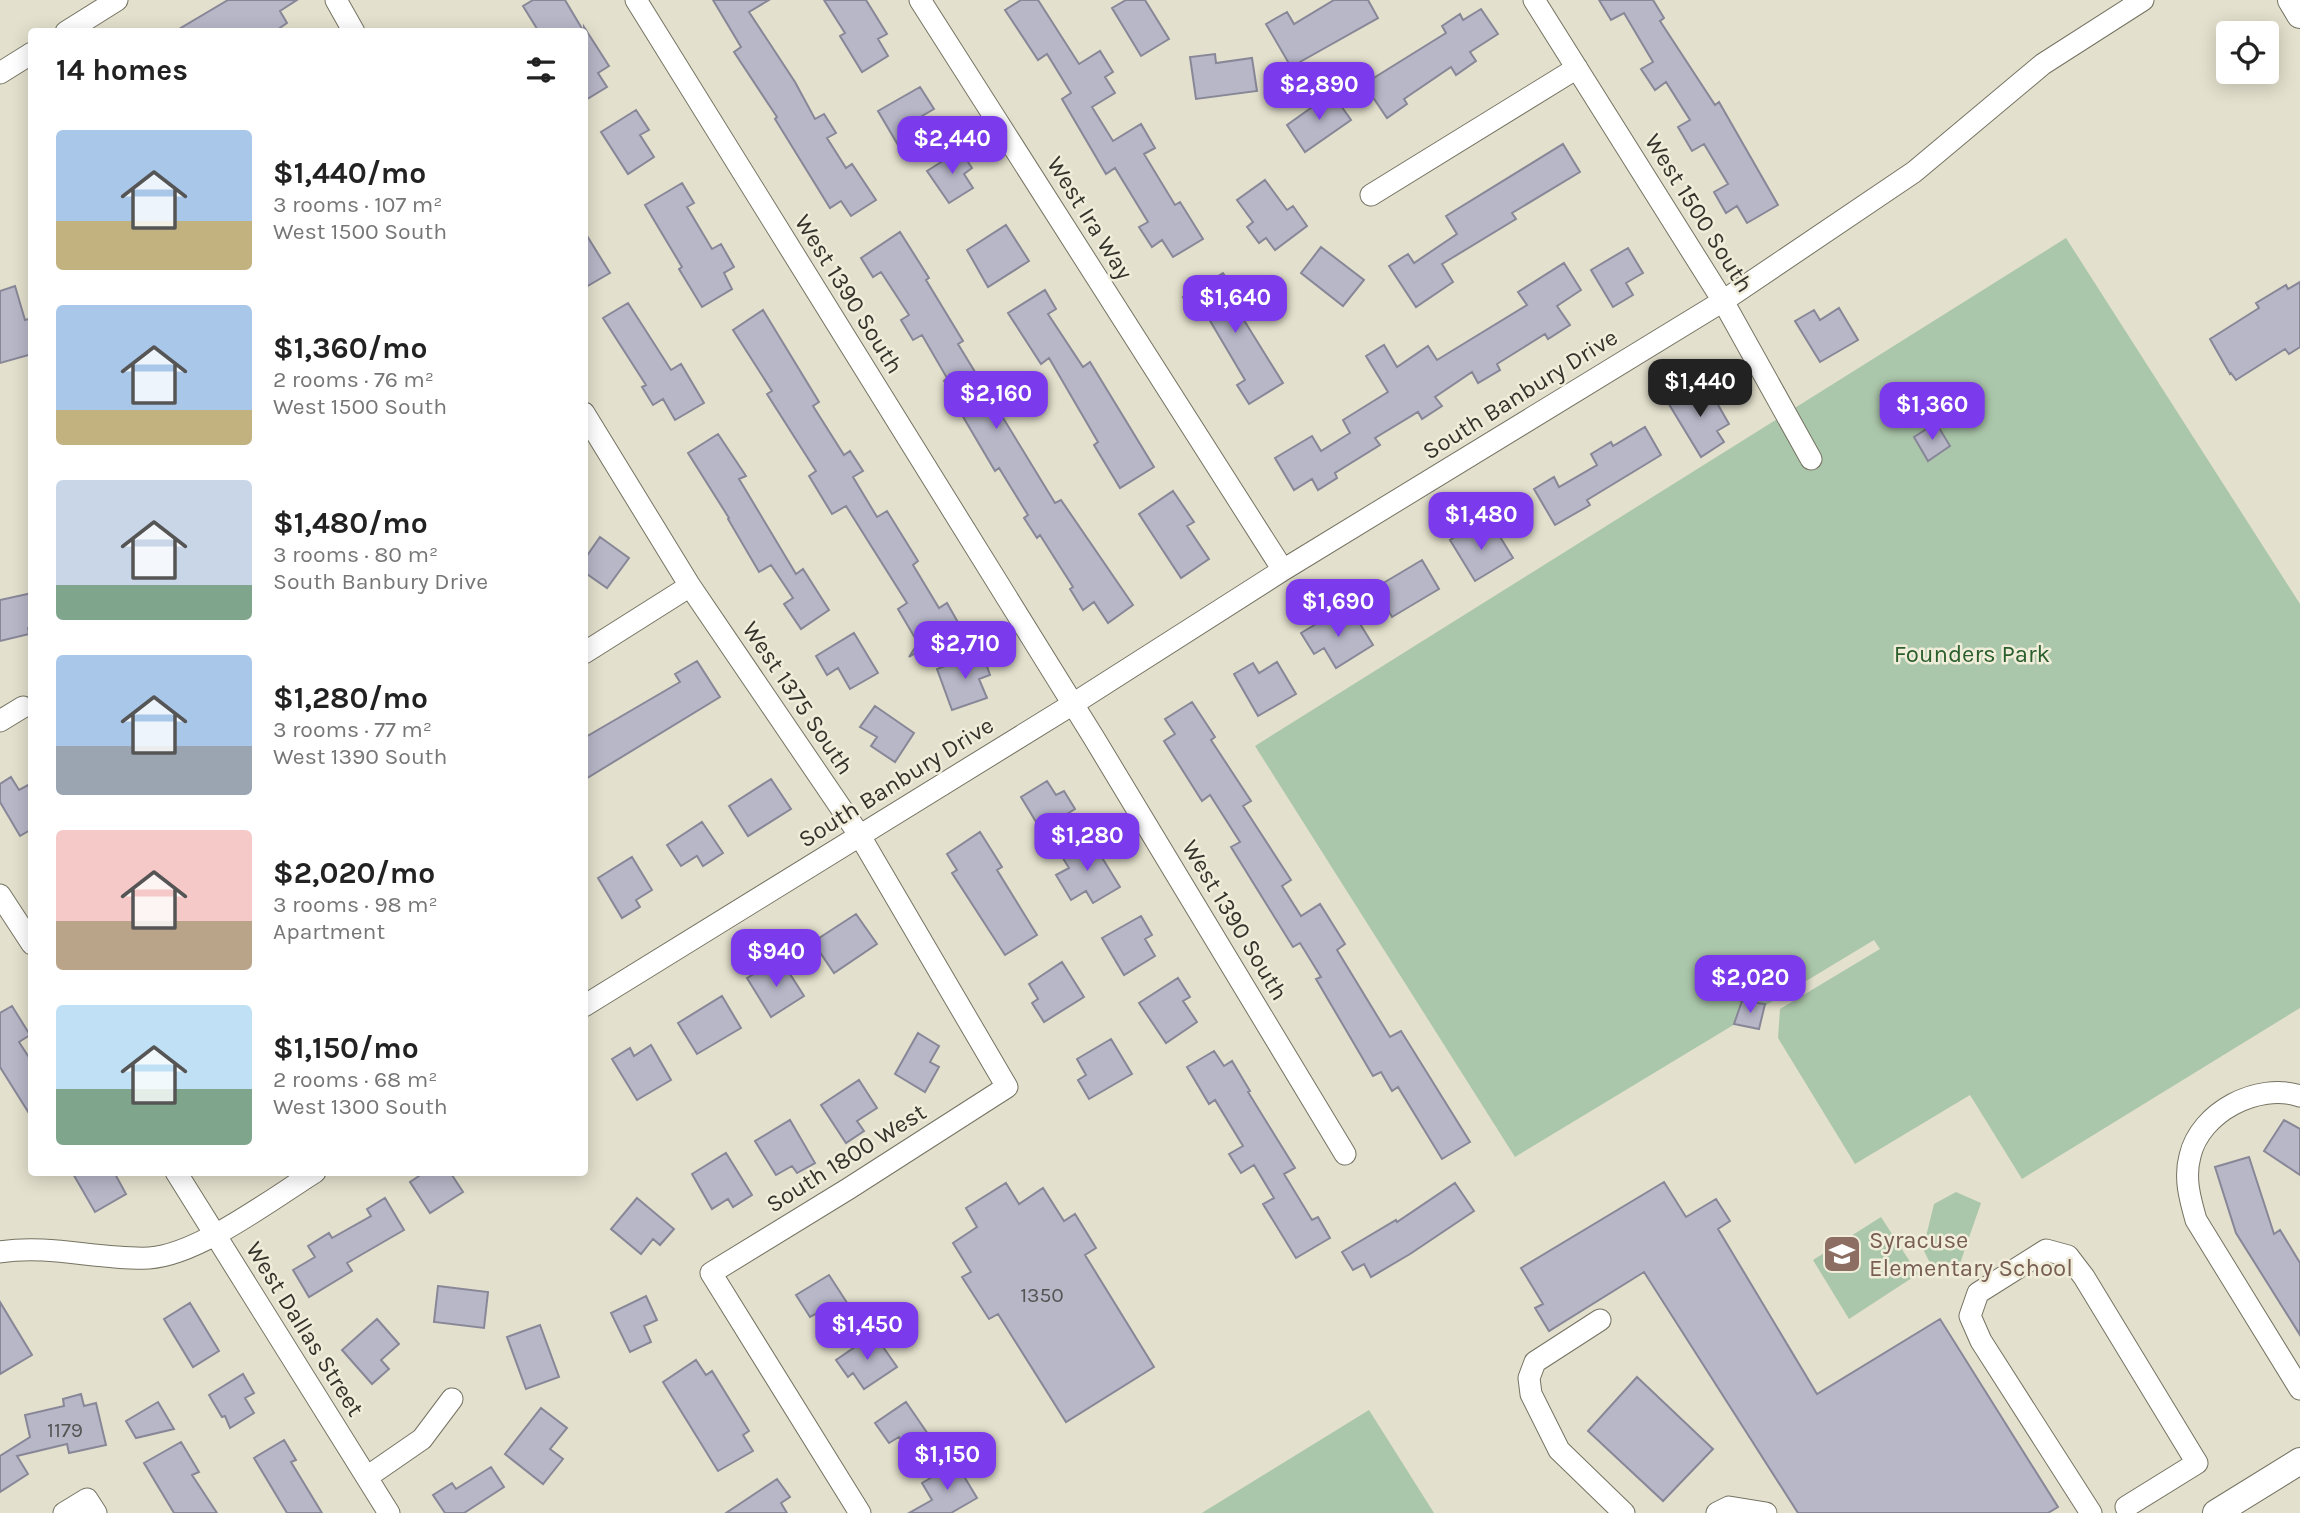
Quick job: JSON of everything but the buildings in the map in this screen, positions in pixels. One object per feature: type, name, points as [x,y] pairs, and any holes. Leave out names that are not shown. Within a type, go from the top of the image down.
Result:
[{"type":"main road","points":[[2291,0],[2300,15]]},
{"type":"main road","points":[[2217,1513],[2300,1461]]},
{"type":"street","points":[[72,28],[117,0]]},
{"type":"street","points":[[336,0],[352,28]]},
{"type":"street","name":"West 1390 South","points":[[636,0],[1073,704],[1345,1154]]},
{"type":"street","name":"West Ira Way","points":[[920,0],[1283,570]]},
{"type":"street","name":"West 1500 South","points":[[1534,0],[1723,301],[1811,459]]},
{"type":"street","name":"South Banbury Drive","points":[[588,1004],[1073,704],[1283,570],[1723,301],[1914,172],[2043,64],[2143,0]]},
{"type":"street","points":[[0,73],[28,56]]},
{"type":"street","points":[[1371,194],[1577,68]]},
{"type":"street","name":"West 1375 South","points":[[588,420],[690,586],[860,836],[1007,1087]]},
{"type":"street","points":[[588,650],[690,586]]},
{"type":"street","points":[[0,721],[23,707]]},
{"type":"street","points":[[0,895],[28,938]]},
{"type":"street","name":"South 1800 West","points":[[860,1513],[711,1273],[1007,1087]]},
{"type":"street","points":[[2300,1096],[2257,1095],[2230,1105],[2208,1122],[2190,1154],[2187,1190],[2196,1220],[2300,1389]]},
{"type":"street","name":"West Dallas Street","points":[[179,1176],[389,1513]]},
{"type":"street","points":[[0,1252],[22,1248],[56,1249],[87,1255],[152,1258],[188,1249],[309,1176]]},
{"type":"street","points":[[2091,1513],[1981,1341],[1970,1316],[1978,1293],[2046,1250],[2068,1256],[2084,1277],[2197,1463],[2123,1509]]},
{"type":"street","points":[[1600,1320],[1535,1362],[1529,1378],[1530,1386],[1535,1403],[1559,1450],[1625,1513]]},
{"type":"street","points":[[367,1478],[422,1439],[452,1399]]},
{"type":"street","points":[[64,1513],[91,1506]]},
{"type":"street","points":[[1717,1513],[1729,1507],[1766,1513]]},
{"type":"green space","name":"Founders Park","points":[[2066,238],[2300,604],[2300,1008],[2022,1179],[1970,1095],[1855,1164],[1778,1038],[1780,1009],[1880,949],[1874,940],[1515,1157],[1255,746]]},
{"type":"green space","points":[[1956,1192],[1981,1203],[1957,1272],[1931,1265],[1923,1249],[1934,1204]]},
{"type":"green space","points":[[1881,1217],[1918,1274],[1849,1319],[1813,1260]]},
{"type":"green space","points":[[1369,1410],[1434,1513],[1202,1513],[1205,1511]]},
{"type":"place","name":"Syracuse Elementary School","points":[[1842,1254]]}]
